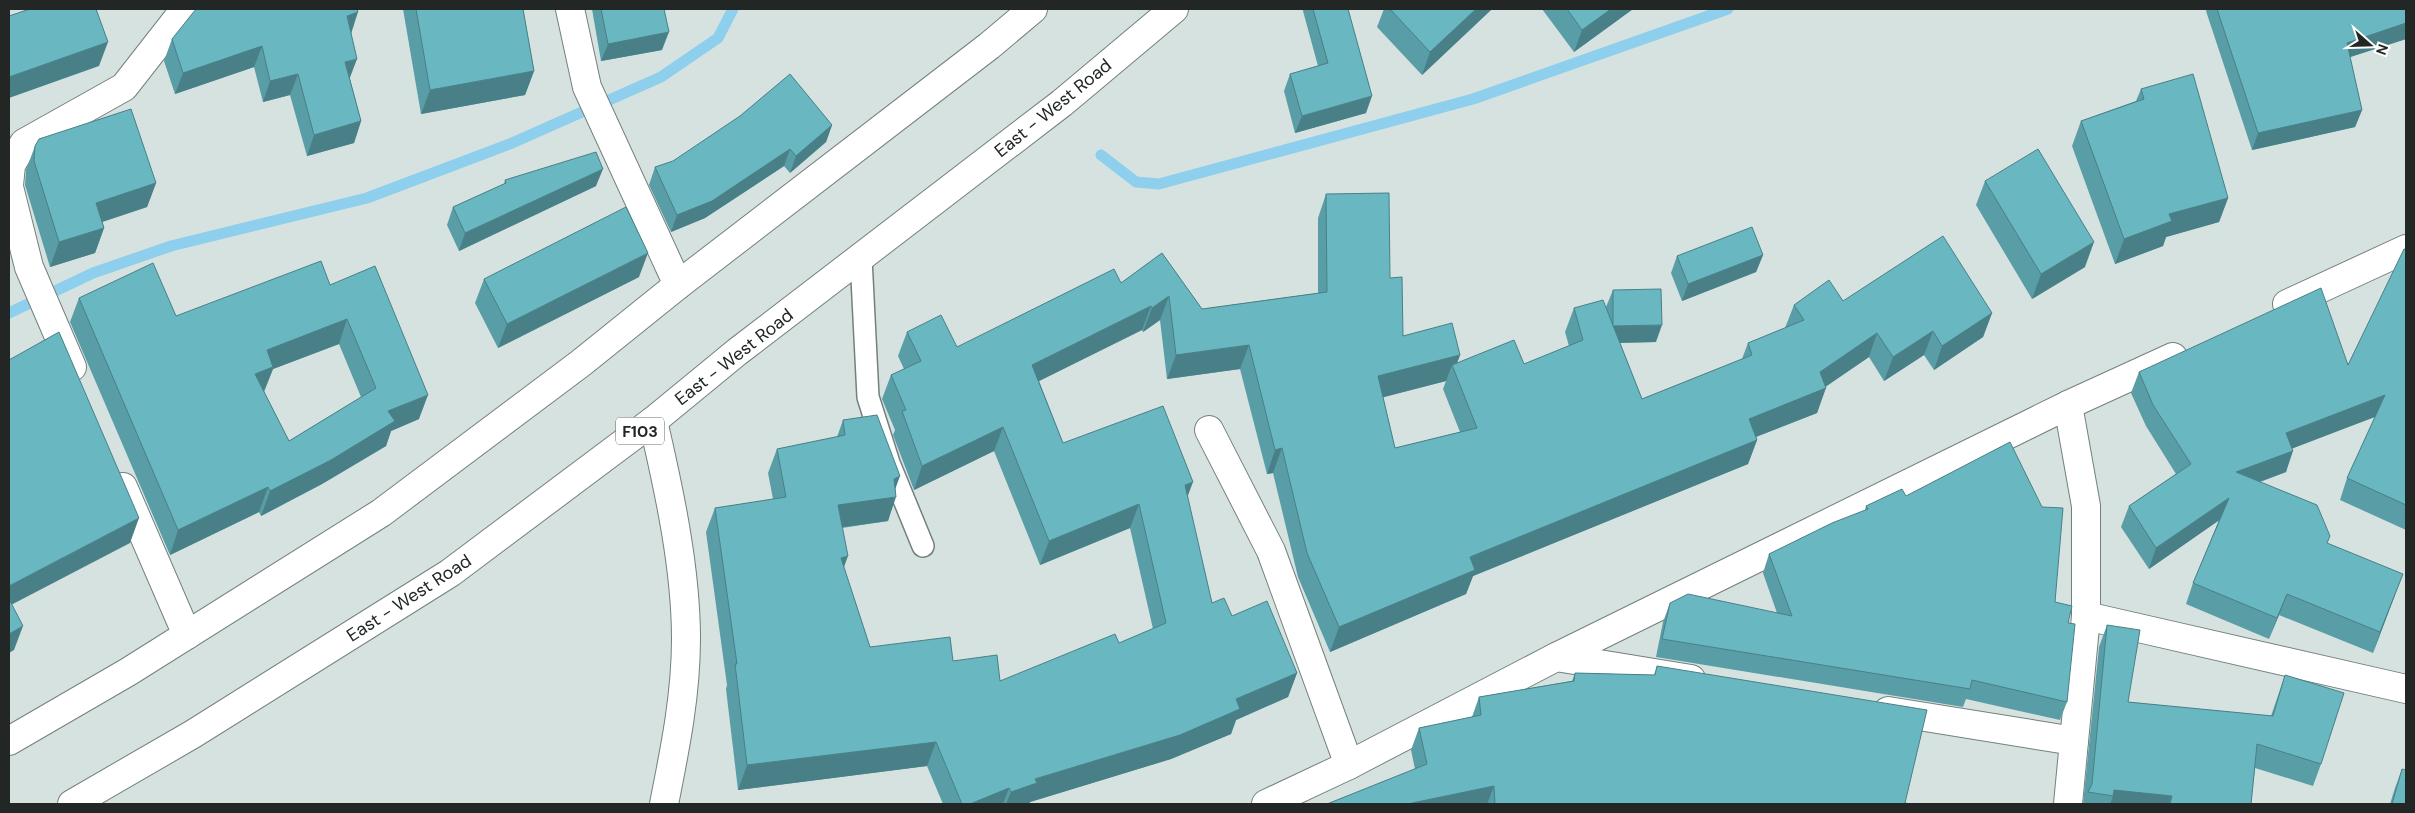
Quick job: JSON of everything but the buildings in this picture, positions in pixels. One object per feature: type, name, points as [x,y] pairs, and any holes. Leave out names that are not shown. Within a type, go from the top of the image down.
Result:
[{"type":"street","points":[[84,394],[29,267],[9,186],[11,165],[24,143],[124,87],[185,9]]},
{"type":"street","points":[[570,9],[587,87],[678,285]]},
{"type":"street","points":[[9,741],[187,635],[382,513],[581,363],[678,285],[989,46],[1033,9]]},
{"type":"street","name":"East - West Road","points":[[72,804],[193,734],[450,574],[653,421],[737,352],[1062,104],[1174,9]]},
{"type":"street","points":[[2264,315],[2406,249]]},
{"type":"street","points":[[1266,804],[1349,765],[1556,657],[2068,405],[2192,348]]},
{"type":"street","points":[[2068,405],[2086,506],[2086,616],[2068,804]]},
{"type":"street","points":[[653,421],[668,487],[680,566],[686,638],[681,717],[664,804]]},
{"type":"street","points":[[1209,430],[1270,551],[1349,765]]},
{"type":"street","points":[[114,465],[187,635]]},
{"type":"street","points":[[2086,616],[2406,689]]},
{"type":"street","points":[[1556,657],[1712,682]]},
{"type":"street","points":[[1859,706],[2074,741]]},
{"type":"lane","points":[[861,258],[868,397],[889,463],[923,546]]},
{"type":"waterway","points":[[9,313],[93,273],[171,246],[367,198],[512,143],[661,77],[718,38],[733,9]]},
{"type":"waterway","points":[[1101,155],[1136,182],[1159,184],[1473,99],[1728,9]]}]
